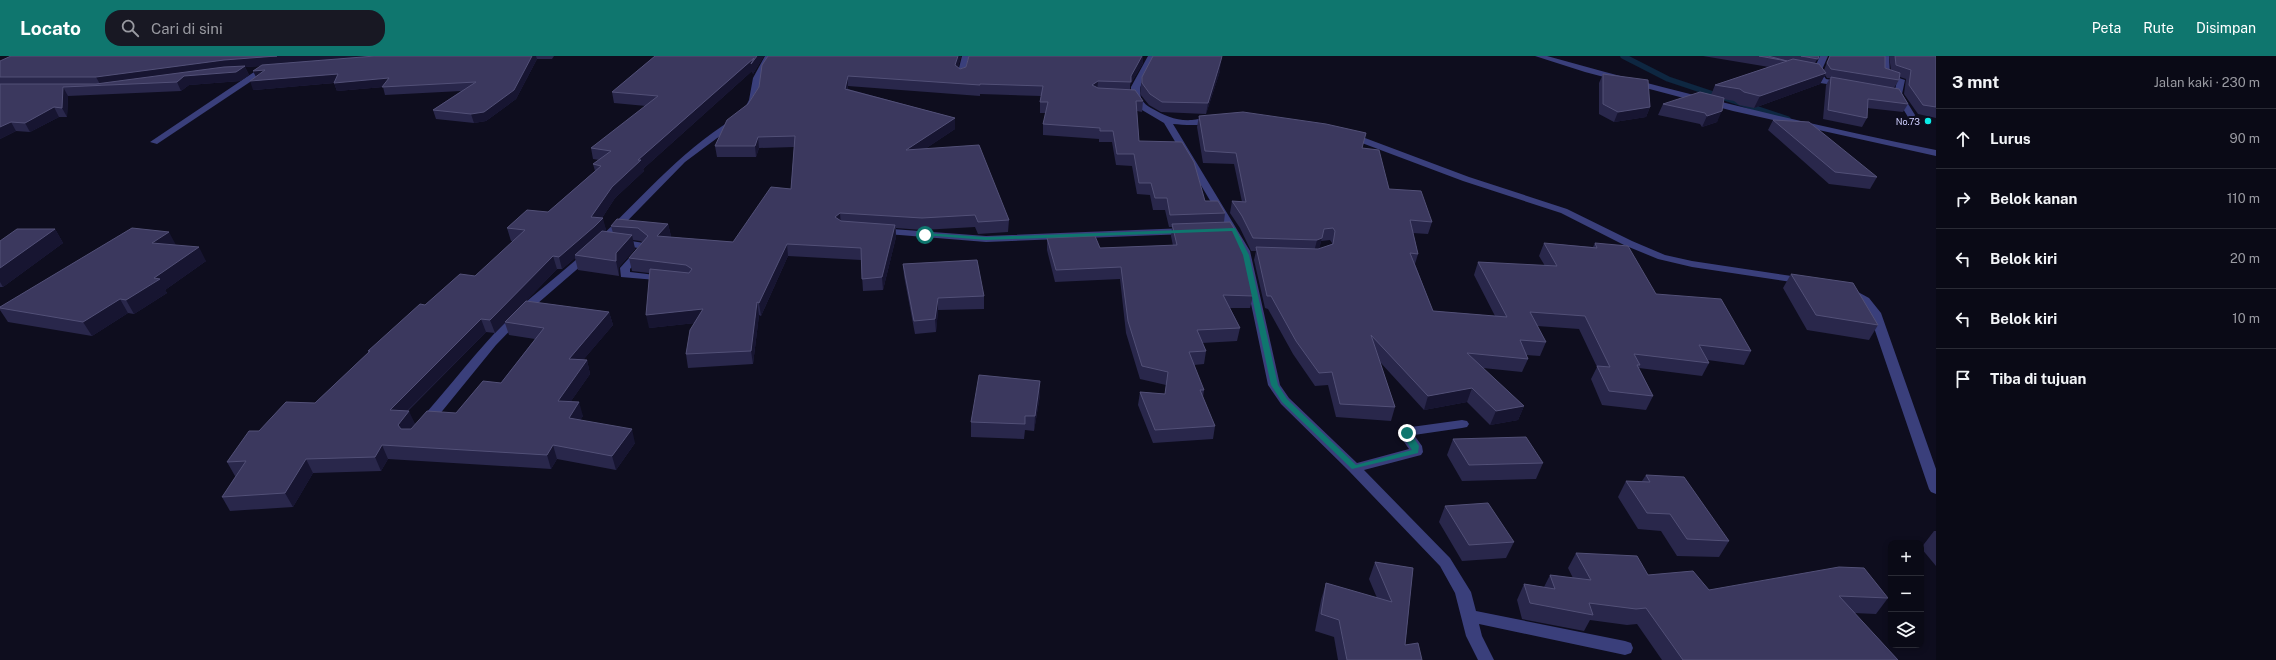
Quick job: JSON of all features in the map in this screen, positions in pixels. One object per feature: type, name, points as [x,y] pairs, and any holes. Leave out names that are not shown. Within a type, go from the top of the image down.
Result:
[{"type":"street","points":[[418,432],[516,318],[603,241],[659,180],[680,160],[746,112],[755,97],[758,75],[769,56]]},
{"type":"street","points":[[961,76],[966,56]]},
{"type":"street","points":[[1539,56],[1582,69],[1798,124],[1936,153]]},
{"type":"street","points":[[1817,72],[1824,56]]},
{"type":"street","points":[[1885,56],[1886,77],[1901,80],[1895,94],[1911,115]]},
{"type":"street","points":[[1148,59],[1132,97],[1145,108],[1167,121],[1192,123],[1222,119]]},
{"type":"street","points":[[249,70],[279,68]]},
{"type":"street","points":[[154,142],[263,70]]},
{"type":"street","points":[[1802,70],[1817,72],[1823,81],[1855,87]]},
{"type":"street","points":[[1167,121],[1234,229],[1246,255],[1274,385],[1285,401],[1354,468],[1445,562],[1463,592],[1471,616],[1474,636],[1486,660]]},
{"type":"street","points":[[1336,132],[1351,135],[1466,180],[1564,212],[1628,244],[1662,257],[1692,264],[1812,282]]},
{"type":"street","points":[[1218,230],[1234,229]]},
{"type":"street","points":[[865,230],[986,238],[1194,230]]},
{"type":"street","points":[[603,241],[640,245],[644,248],[625,268],[625,275],[672,280]]},
{"type":"street","points":[[1246,255],[1260,255]]},
{"type":"street","points":[[1834,286],[1856,293],[1865,300],[1875,313],[1936,489]]},
{"type":"street","points":[[1354,468],[1416,452],[1415,446],[1407,436],[1409,431],[1462,424]]},
{"type":"street","points":[[1471,616],[1625,648]]},
{"type":"building","points":[[11,56],[277,56],[224,60],[96,77],[0,77],[0,61]]},
{"type":"building","points":[[375,56],[532,56],[514,90],[484,112],[471,114],[433,110],[476,82],[382,87],[389,78],[334,83],[338,74],[250,81],[265,70],[253,71],[262,65]]},
{"type":"building","points":[[655,56],[757,56],[751,64],[754,58],[638,160],[641,160],[612,187],[591,217],[603,218],[595,226],[559,257],[553,256],[490,320],[481,319],[390,410],[409,411],[398,425],[401,429],[411,429],[427,411],[456,413],[483,381],[501,383],[544,328],[505,322],[526,301],[609,312],[569,359],[587,360],[558,401],[579,402],[569,418],[632,429],[612,456],[553,445],[547,455],[382,445],[375,457],[306,459],[285,493],[222,497],[246,461],[227,462],[249,431],[259,431],[286,402],[315,403],[370,351],[368,351],[420,304],[425,305],[460,274],[475,276],[525,230],[507,228],[527,210],[548,212],[601,166],[593,164],[611,151],[591,148],[658,96],[612,92]]},
{"type":"building","points":[[768,56],[958,56],[955,65],[960,69],[966,67],[969,56],[1142,56],[1131,76],[1131,82],[1098,81],[1092,85],[1098,88],[1135,90],[1143,101],[1136,101],[1139,141],[1182,142],[1194,162],[1205,201],[1218,201],[1225,213],[1170,215],[1167,198],[1155,198],[1151,183],[1139,183],[1134,154],[1117,154],[1113,131],[1100,131],[1100,128],[1043,124],[1048,102],[1040,102],[1043,86],[980,85],[848,76],[845,89],[955,118],[906,150],[979,145],[1009,220],[978,222],[975,215],[922,218],[840,213],[835,217],[841,221],[895,225],[882,277],[862,279],[861,248],[787,244],[759,303],[757,302],[751,351],[686,354],[690,330],[703,309],[646,315],[650,269],[689,273],[692,269],[686,265],[629,258],[648,236],[638,228],[611,226],[617,219],[668,224],[657,236],[733,242],[771,187],[791,189],[795,136],[758,137],[755,146],[715,146],[727,120],[748,104],[759,87],[762,65]]},
{"type":"building","points":[[1153,56],[1222,56],[1208,103],[1162,102],[1150,94],[1142,83],[1142,77]]},
{"type":"building","points":[[1759,56],[1768,56],[1787,61]]},
{"type":"building","points":[[1801,56],[1819,56],[1818,59]]},
{"type":"building","points":[[1830,56],[1885,56],[1885,68],[1900,73],[1899,80],[1831,69],[1827,63]]},
{"type":"building","points":[[1895,56],[1936,56],[1936,107],[1923,105],[1909,85],[1911,70],[1896,65]]},
{"type":"building","points":[[1793,59],[1819,64],[1826,73],[1760,96],[1744,92],[1740,89],[1715,85]]},
{"type":"building","points":[[245,66],[236,72],[184,76],[177,82],[63,87],[62,108],[54,107],[25,123],[11,122],[0,127],[0,84],[96,84],[224,67]]},
{"type":"building","points":[[1603,74],[1648,80],[1650,107],[1618,112],[1603,104]]},
{"type":"building","points":[[1831,77],[1899,89],[1908,104],[1868,99],[1867,118],[1828,110]]},
{"type":"building","points":[[1700,92],[1724,98],[1722,111],[1707,116],[1705,113],[1663,104]]},
{"type":"building","points":[[1243,112],[1326,124],[1366,133],[1362,148],[1379,150],[1389,189],[1421,191],[1432,222],[1410,220],[1418,254],[1410,253],[1433,311],[1507,317],[1478,262],[1557,266],[1544,243],[1597,248],[1595,243],[1628,246],[1656,294],[1721,299],[1751,351],[1699,345],[1709,363],[1634,354],[1640,365],[1637,365],[1653,396],[1609,391],[1597,366],[1610,367],[1585,316],[1530,312],[1546,342],[1520,340],[1528,359],[1467,353],[1524,406],[1496,411],[1472,388],[1428,396],[1371,335],[1395,407],[1340,404],[1332,372],[1319,373],[1296,341],[1271,296],[1267,296],[1256,247],[1318,249],[1333,244],[1335,231],[1333,228],[1324,229],[1322,238],[1317,240],[1253,238],[1242,216],[1232,201],[1246,202],[1236,153],[1205,151],[1199,116]]},
{"type":"building","points":[[1773,120],[1809,122],[1877,177],[1835,172]]},
{"type":"building","points":[[1230,222],[1241,239],[1253,296],[1223,295],[1240,328],[1197,330],[1206,351],[1189,352],[1204,390],[1200,390],[1215,426],[1155,430],[1140,392],[1165,394],[1168,372],[1142,366],[1128,321],[1121,267],[1056,270],[1047,238],[1095,236],[1100,248],[1177,245],[1172,224]]},
{"type":"building","points":[[132,228],[169,232],[152,243],[199,247],[154,278],[160,279],[126,300],[120,299],[83,322],[0,308],[0,307]]},
{"type":"building","points":[[17,229],[55,229],[0,268],[0,241]]},
{"type":"building","points":[[602,231],[632,235],[616,253],[616,261],[575,255]]},
{"type":"building","points":[[977,260],[984,296],[938,298],[935,319],[914,321],[903,264]]},
{"type":"building","points":[[1791,274],[1853,283],[1878,325],[1816,315]]},
{"type":"building","points":[[979,375],[1040,381],[1035,416],[1025,416],[1025,424],[971,422]]},
{"type":"building","points":[[1526,437],[1543,463],[1469,465],[1453,439]]},
{"type":"building","points":[[1646,475],[1684,477],[1729,541],[1687,539],[1670,514],[1647,513],[1626,481],[1650,482]]},
{"type":"building","points":[[1488,503],[1514,542],[1469,545],[1445,506]]},
{"type":"building","points":[[1576,553],[1637,556],[1648,575],[1693,571],[1709,590],[1839,567],[1864,568],[1888,598],[1839,596],[1898,660],[1683,660],[1646,608],[1636,609],[1589,603],[1593,615],[1530,603],[1524,584],[1555,589],[1550,575],[1591,580]]},
{"type":"building","points":[[1375,562],[1413,568],[1405,645],[1418,643],[1422,660],[1347,660],[1339,620],[1321,614],[1326,583],[1392,602]]},
{"type":"waterway","points":[[1623,56],[1668,79],[1788,119]]},
{"type":"place","name":"No.73","points":[[1928,121]]},
{"type":"route","points":[[925,235],[986,238],[1234,229],[1245,251],[1274,385],[1285,401],[1354,468],[1416,452],[1415,446],[1407,436],[1407,433]]}]
